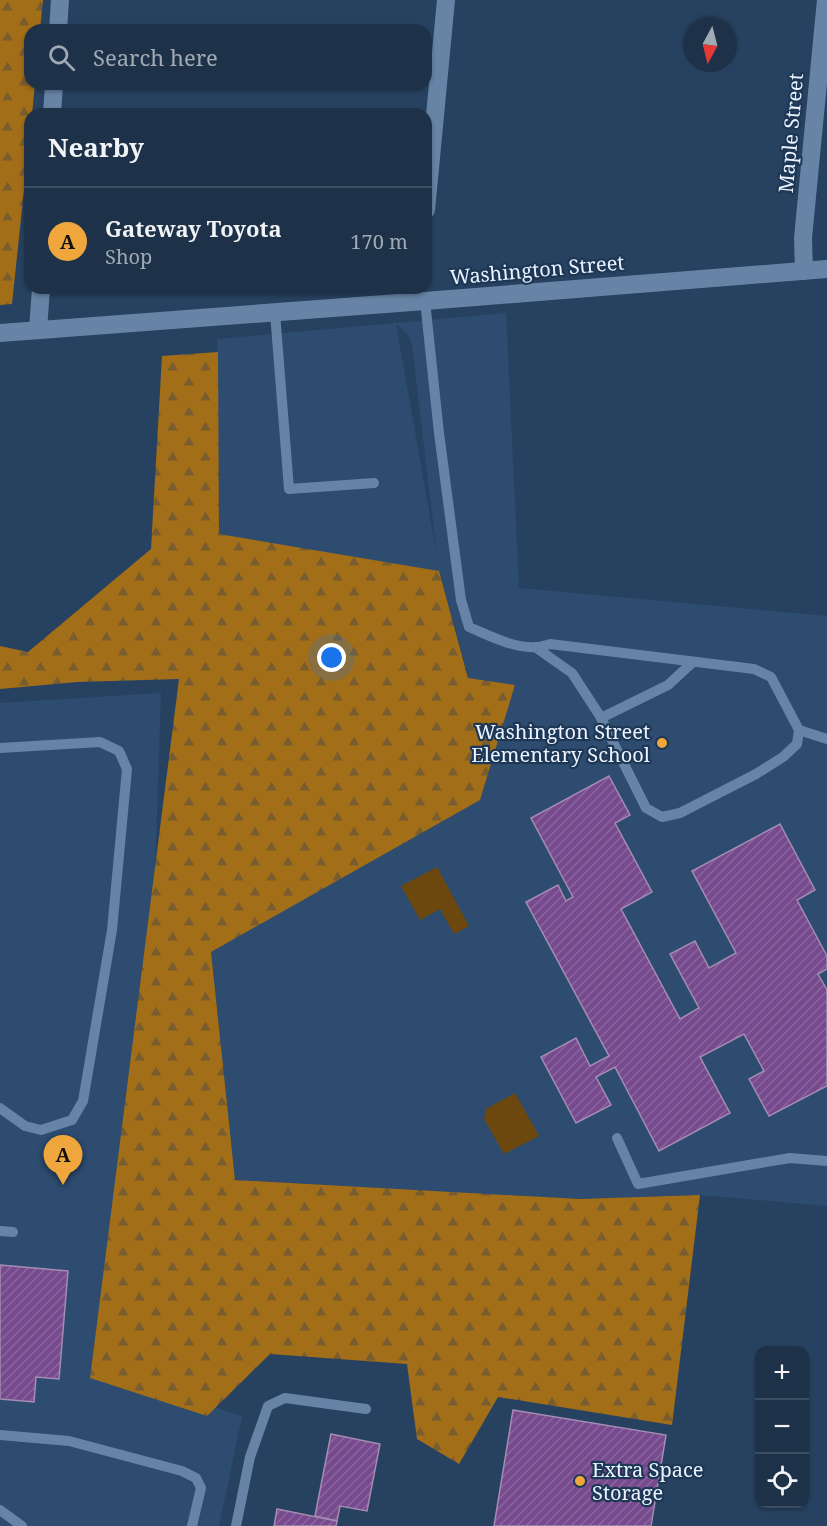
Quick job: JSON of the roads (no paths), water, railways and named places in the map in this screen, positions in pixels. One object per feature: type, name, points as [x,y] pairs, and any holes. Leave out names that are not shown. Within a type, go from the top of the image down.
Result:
[{"type":"main road","points":[[58,24],[60,0]]},
{"type":"main road","points":[[432,147],[446,0]]},
{"type":"main road","name":"Maple Street","points":[[804,271],[803,238],[826,0]]},
{"type":"main road","points":[[52,108],[54,90]]},
{"type":"main road","name":"Washington Street","points":[[0,333],[275,313],[424,295],[827,269]]},
{"type":"main road","points":[[38,330],[41,294]]},
{"type":"lane","points":[[424,295],[461,600],[469,627],[520,646],[535,648],[550,644],[754,669],[771,677],[799,730],[797,744],[783,757],[756,774],[680,813],[662,817],[646,808],[601,718],[572,673],[535,648]]},
{"type":"lane","points":[[275,313],[289,489],[374,483]]},
{"type":"lane","points":[[601,718],[668,685],[693,662]]},
{"type":"lane","points":[[799,730],[827,739]]},
{"type":"lane","points":[[0,748],[100,742],[119,751],[127,769],[112,930],[83,1101],[72,1120],[41,1130],[25,1126],[0,1108]]},
{"type":"lane","points":[[617,1138],[638,1184],[790,1158],[827,1161]]},
{"type":"lane","points":[[0,1231],[13,1232]]},
{"type":"lane","points":[[236,1526],[250,1457],[268,1406],[285,1398],[366,1409]]},
{"type":"lane","points":[[0,1436],[69,1441],[182,1471],[196,1478],[201,1488],[192,1526]]},
{"type":"lane","points":[[0,1510],[22,1526]]},
{"type":"place","name":"Washington Street Elementary School","points":[[662,743]]},
{"type":"place","name":"Gateway Toyota","points":[[63,1185]]},
{"type":"place","name":"Extra Space Storage","points":[[580,1481]]}]
